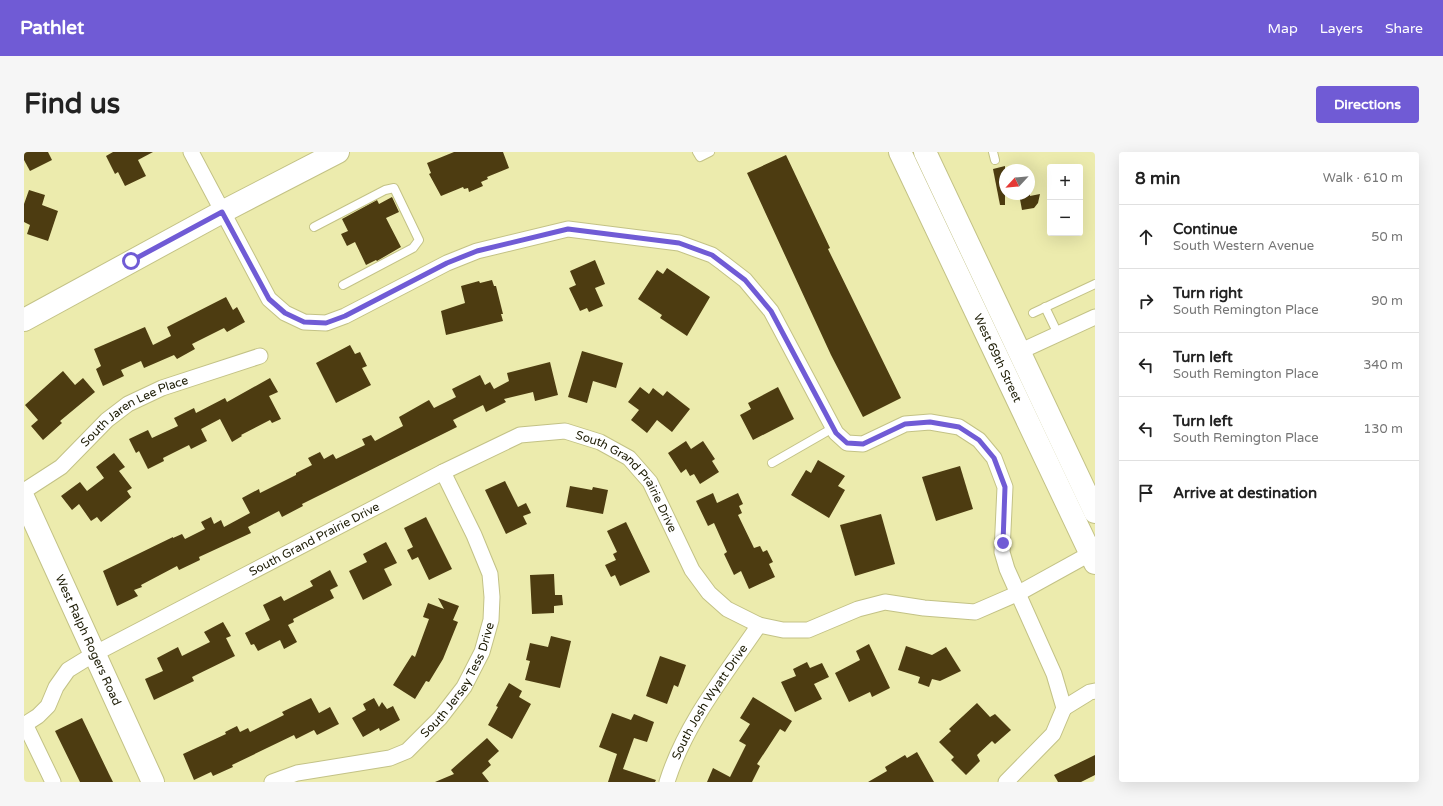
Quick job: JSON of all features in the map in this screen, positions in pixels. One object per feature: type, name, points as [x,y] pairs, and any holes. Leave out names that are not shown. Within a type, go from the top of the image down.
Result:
[{"type":"main road","points":[[24,320],[222,212],[338,152]]},
{"type":"main road","name":"West 69th Street","points":[[900,152],[1093,556]]},
{"type":"main road","name":"West 69th Street","points":[[925,152],[1095,512]]},
{"type":"main road","points":[[999,362],[1019,352]]},
{"type":"main road","name":"West Ralph Rogers Road","points":[[24,499],[153,782]]},
{"type":"street","points":[[191,152],[269,299],[285,313],[304,322],[326,323],[345,316],[447,263],[477,251],[568,229],[679,243],[712,255],[745,280],[771,311],[833,428],[847,443],[863,444],[905,424],[930,422],[959,427],[979,440],[994,458],[1005,487],[1002,552],[1007,569],[1054,674],[1064,708]]},
{"type":"street","points":[[1019,352],[1095,318]]},
{"type":"street","name":"South Jaren Lee Place","points":[[24,491],[61,467],[107,420],[128,404],[162,388],[260,356]]},
{"type":"street","name":"South Grand Prairie Drive","points":[[25,725],[38,716],[48,706],[56,687],[68,670],[94,654],[443,472],[520,436],[565,431],[600,442],[629,458],[650,482],[692,570],[709,593],[727,609],[759,625],[783,630],[808,630],[858,609],[885,602],[924,608],[976,612],[1019,593],[1093,556]]},
{"type":"street","name":"South Jersey Tess Drive","points":[[272,782],[303,772],[390,758],[407,750],[440,718],[464,686],[482,652],[492,620],[490,574],[474,535],[443,472]]},
{"type":"street","name":"South Josh Wyatt Drive","points":[[667,782],[679,748],[691,726],[759,625]]},
{"type":"street","points":[[1006,782],[1053,734],[1064,708],[1090,692],[1095,691]]},
{"type":"street","points":[[25,725],[53,782]]},
{"type":"lane","points":[[698,152],[700,157],[710,152]]},
{"type":"lane","points":[[314,227],[385,190],[394,188],[418,240],[413,248],[343,285]]},
{"type":"lane","points":[[1033,313],[1095,284]]},
{"type":"lane","points":[[1045,307],[1058,334]]},
{"type":"lane","points":[[772,463],[833,428]]},
{"type":"building","points":[[24,152],[48,152],[52,160],[30,171],[24,160]]},
{"type":"building","points":[[113,152],[153,152],[138,160],[146,176],[125,186],[118,172],[115,174],[106,156]]},
{"type":"building","points":[[454,152],[503,152],[509,168],[487,177],[488,179],[481,182],[483,186],[469,192],[468,188],[464,189],[463,187],[441,196],[429,174],[431,173],[427,163]]},
{"type":"building","points":[[786,155],[830,248],[828,249],[901,398],[863,417],[831,355],[747,173]]},
{"type":"building","points":[[999,168],[999,200],[993,169]]},
{"type":"building","points":[[29,190],[45,195],[42,205],[58,211],[48,241],[27,234],[30,225],[24,222],[24,204]]},
{"type":"building","points":[[1040,194],[1038,203],[1034,208],[1022,210],[1020,200],[1035,200],[1035,195]]},
{"type":"building","points":[[392,197],[399,212],[386,218],[401,247],[377,261],[376,260],[366,265],[355,242],[347,246],[341,234],[348,231],[342,219],[377,200],[379,204]]},
{"type":"building","points":[[999,200],[1005,200],[1005,205],[1000,205]]},
{"type":"building","points":[[595,260],[605,284],[595,288],[603,306],[589,312],[587,308],[580,311],[569,288],[576,285],[570,271]]},
{"type":"building","points":[[667,268],[710,297],[687,336],[660,318],[662,315],[638,299],[657,270],[663,274]]},
{"type":"building","points":[[492,280],[494,286],[496,286],[503,314],[501,314],[503,321],[446,335],[441,311],[465,303],[461,286],[479,281],[480,283]]},
{"type":"building","points":[[226,297],[233,310],[237,307],[245,322],[227,332],[224,328],[192,344],[195,349],[177,359],[174,355],[144,368],[141,361],[121,370],[124,376],[103,386],[96,369],[101,366],[94,349],[145,327],[153,345],[171,336],[167,327]]},
{"type":"building","points":[[350,345],[355,354],[360,352],[367,366],[362,368],[371,385],[336,403],[316,363]]},
{"type":"building","points":[[582,351],[623,363],[616,388],[593,381],[587,403],[568,397]]},
{"type":"building","points":[[550,362],[558,395],[535,401],[533,392],[504,399],[506,402],[486,412],[483,405],[453,420],[457,427],[302,504],[303,506],[282,517],[279,511],[248,527],[251,533],[199,557],[200,560],[179,570],[177,566],[141,585],[142,587],[134,590],[138,596],[117,606],[103,571],[173,537],[182,534],[185,539],[205,529],[201,522],[211,517],[214,524],[221,520],[224,527],[250,513],[242,498],[259,489],[260,493],[296,475],[296,473],[312,465],[308,458],[320,452],[324,459],[333,454],[336,459],[365,445],[362,439],[371,435],[375,441],[403,426],[399,417],[429,400],[434,408],[456,397],[452,389],[480,375],[485,385],[490,382],[494,389],[509,381],[507,373]]},
{"type":"building","points":[[63,371],[75,385],[83,378],[95,392],[60,421],[62,423],[43,440],[31,426],[38,420],[25,405]]},
{"type":"building","points":[[270,378],[278,392],[269,396],[281,419],[272,423],[270,420],[241,435],[242,436],[232,442],[220,419],[201,429],[207,441],[191,449],[189,445],[163,458],[164,461],[148,469],[139,451],[136,453],[129,439],[148,430],[152,438],[178,426],[174,418],[194,408],[196,413],[225,398],[227,402]]},
{"type":"building","points":[[640,387],[649,394],[653,388],[663,396],[667,391],[690,409],[672,432],[657,420],[647,433],[631,420],[639,410],[628,402]]},
{"type":"building","points":[[778,387],[794,419],[753,440],[740,415],[751,409],[748,403]]},
{"type":"building","points":[[686,441],[691,449],[703,441],[715,459],[712,461],[719,472],[700,484],[694,474],[690,476],[686,469],[681,473],[668,453]]},
{"type":"building","points":[[114,453],[125,467],[119,471],[132,488],[127,491],[131,497],[101,522],[97,517],[91,521],[79,504],[72,510],[61,496],[80,482],[87,491],[104,478],[96,467]]},
{"type":"building","points":[[818,460],[845,476],[838,486],[845,490],[829,518],[791,495],[806,470],[811,473]]},
{"type":"building","points":[[960,466],[973,509],[936,521],[922,477]]},
{"type":"building","points":[[505,481],[518,507],[526,503],[531,513],[523,516],[527,524],[506,534],[485,490]]},
{"type":"building","points":[[570,486],[592,490],[593,487],[608,490],[603,514],[566,507]]},
{"type":"building","points":[[713,493],[717,503],[738,493],[743,504],[739,506],[742,513],[738,515],[754,548],[760,546],[763,552],[767,550],[773,562],[769,564],[775,577],[749,589],[741,571],[734,575],[724,554],[727,552],[714,523],[708,526],[696,501]]},
{"type":"building","points":[[881,514],[895,564],[855,576],[840,525]]},
{"type":"building","points":[[426,517],[452,569],[429,580],[418,557],[412,560],[407,550],[413,547],[404,528]]},
{"type":"building","points":[[626,522],[650,572],[620,586],[615,575],[611,577],[605,565],[616,560],[613,554],[617,552],[607,531]]},
{"type":"building","points":[[386,542],[397,563],[384,569],[392,585],[363,600],[349,571],[367,562],[363,554]]},
{"type":"building","points":[[330,570],[338,586],[330,590],[334,598],[293,619],[294,622],[288,625],[297,642],[284,649],[280,640],[258,651],[254,644],[251,645],[245,633],[270,620],[263,605],[281,596],[284,601],[313,586],[310,581]]},
{"type":"building","points":[[554,574],[555,595],[562,595],[563,605],[554,606],[554,613],[532,614],[530,575]]},
{"type":"building","points":[[438,598],[459,606],[453,620],[458,622],[443,659],[429,682],[426,681],[415,699],[393,685],[412,655],[415,657],[429,619],[423,617],[428,603],[444,609]]},
{"type":"building","points":[[223,622],[231,636],[226,638],[235,656],[192,677],[194,681],[154,700],[145,679],[163,671],[157,658],[178,647],[182,656],[210,642],[204,632]]},
{"type":"building","points":[[551,636],[571,641],[560,688],[525,680],[530,661],[526,660],[530,643],[548,647]]},
{"type":"building","points":[[869,644],[890,688],[872,697],[870,692],[849,702],[835,673],[860,660],[856,651]]},
{"type":"building","points":[[906,646],[932,655],[946,647],[961,671],[940,681],[932,679],[929,687],[918,683],[920,677],[898,670]]},
{"type":"building","points":[[660,656],[686,665],[678,687],[674,685],[667,704],[646,696]]},
{"type":"building","points":[[807,662],[810,668],[822,663],[829,677],[814,684],[822,699],[795,712],[781,682],[796,676],[793,669]]},
{"type":"building","points":[[509,683],[522,691],[519,697],[531,704],[512,739],[488,725],[498,707],[496,706]]},
{"type":"building","points":[[753,697],[792,721],[785,732],[780,729],[757,764],[760,766],[752,782],[707,782],[713,768],[730,777],[746,745],[739,741],[750,724],[740,718]]},
{"type":"building","points":[[311,698],[319,713],[330,707],[339,724],[317,735],[314,730],[296,739],[294,735],[232,765],[233,767],[213,776],[211,772],[194,780],[183,754],[226,734],[225,732],[237,726],[240,732],[248,728],[250,732],[284,715],[282,712]]},
{"type":"building","points":[[374,698],[379,707],[382,702],[387,709],[393,706],[400,720],[380,731],[379,728],[363,737],[352,718],[366,710],[363,704]]},
{"type":"building","points":[[977,703],[990,717],[995,714],[1011,730],[995,744],[992,741],[977,755],[980,761],[966,775],[951,760],[954,757],[939,742],[951,731],[949,729]]},
{"type":"building","points":[[612,713],[631,720],[634,714],[654,722],[647,742],[634,738],[623,769],[656,780],[655,782],[608,782],[617,754],[599,747]]},
{"type":"building","points":[[82,718],[113,782],[80,782],[55,731]]},
{"type":"building","points":[[487,738],[499,751],[488,761],[491,765],[482,773],[489,782],[435,782],[454,774],[451,770]]},
{"type":"building","points":[[917,752],[934,782],[868,782],[887,771],[885,767],[905,755],[907,758]]},
{"type":"building","points":[[1095,755],[1095,775],[1081,782],[1058,782],[1054,775]]},
{"type":"route","points":[[131,261],[222,212],[269,299],[285,313],[304,322],[326,323],[345,316],[447,263],[477,251],[568,229],[679,243],[712,255],[745,280],[757,293],[771,311],[836,433],[847,443],[863,444],[905,424],[930,422],[959,427],[979,440],[994,458],[1005,487],[1003,543]]}]
